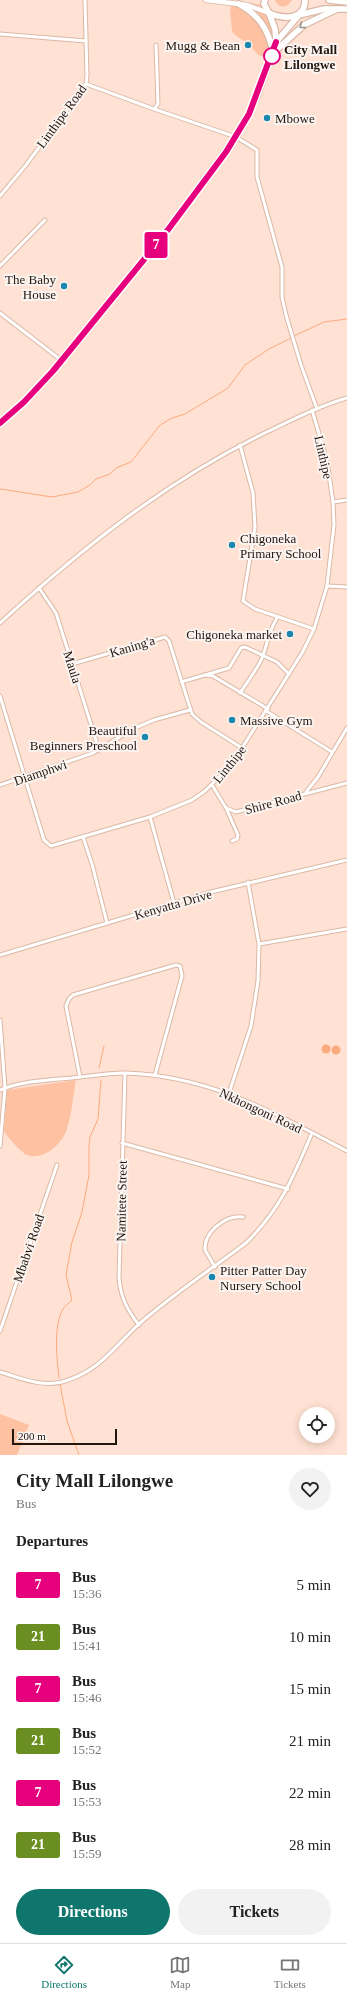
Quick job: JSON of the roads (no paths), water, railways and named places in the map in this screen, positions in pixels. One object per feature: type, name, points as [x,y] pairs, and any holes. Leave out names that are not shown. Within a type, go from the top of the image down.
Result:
[{"type":"highway","points":[[0,423],[31,394],[62,360],[164,235],[236,137],[249,114],[276,42],[275,29],[264,4],[265,0]]},
{"type":"highway","points":[[276,42],[304,10],[305,0]]},
{"type":"highway","points":[[333,0],[347,2]]},
{"type":"highway","points":[[239,4],[249,10],[261,21],[271,42],[273,53]]},
{"type":"highway","points":[[269,13],[286,17],[324,9],[347,9]]},
{"type":"highway","points":[[273,53],[304,25],[337,9]]},
{"type":"main road","points":[[206,0],[253,6],[269,13]]},
{"type":"street","name":"Linthipe Road","points":[[0,196],[26,165],[86,84],[85,0]]},
{"type":"street","points":[[0,34],[86,41]]},
{"type":"street","points":[[156,44],[156,108]]},
{"type":"street","points":[[86,84],[236,137],[257,150],[257,177],[282,267],[282,297],[286,315],[300,365],[317,408]]},
{"type":"street","points":[[0,266],[45,220]]},
{"type":"street","points":[[0,313],[62,360]]},
{"type":"street","points":[[0,623],[39,588],[122,520],[180,480],[240,445],[312,410],[347,398]]},
{"type":"street","name":"Linthipe","points":[[0,696],[46,843],[54,846],[150,817],[192,800],[212,785],[242,748],[289,674],[314,629],[327,586],[334,525],[333,502],[327,461],[312,410]]},
{"type":"street","points":[[240,445],[253,493],[255,527],[243,601],[255,609],[277,618],[314,629]]},
{"type":"street","points":[[333,502],[347,500]]},
{"type":"street","points":[[327,586],[347,587]]},
{"type":"street","name":"Maula","points":[[39,588],[54,607],[99,750]]},
{"type":"street","points":[[240,693],[263,655],[269,640],[270,629],[277,618]]},
{"type":"street","name":"Kaning'a","points":[[72,664],[165,637],[168,641],[190,710]]},
{"type":"street","points":[[181,682],[229,668],[243,647],[277,662],[289,674]]},
{"type":"street","points":[[205,675],[213,676],[332,752]]},
{"type":"street","points":[[190,710],[201,722],[242,748]]},
{"type":"street","name":"Diamphwi","points":[[0,785],[99,750],[135,728],[190,710]]},
{"type":"street","points":[[0,712],[4,711]]},
{"type":"street","points":[[305,793],[318,777],[347,728]]},
{"type":"street","name":"Shire Road","points":[[212,785],[226,808],[232,812],[347,782]]},
{"type":"street","points":[[226,808],[238,836],[237,839],[232,841]]},
{"type":"street","points":[[150,817],[174,903]]},
{"type":"street","points":[[83,838],[92,864],[106,923]]},
{"type":"street","name":"Kenyatta Drive","points":[[0,954],[248,882],[347,860]]},
{"type":"street","points":[[229,1093],[251,1026],[258,981],[259,944],[248,882]]},
{"type":"street","points":[[259,944],[347,929]]},
{"type":"street","points":[[80,1077],[66,1006],[69,999],[73,995],[176,965],[180,966],[182,969],[182,976],[156,1075]]},
{"type":"street","points":[[0,1020],[5,1088],[0,1146]]},
{"type":"street","name":"Nkhongoni Road","points":[[0,1090],[35,1082],[80,1077],[125,1073],[156,1075],[194,1083],[229,1093],[347,1151]]},
{"type":"street","name":"Namitete Street","points":[[125,1073],[119,1286],[129,1312],[139,1325]]},
{"type":"street","points":[[0,1372],[30,1381],[50,1383],[64,1381],[88,1372],[100,1364],[139,1325],[246,1243],[257,1232],[270,1217],[288,1189],[312,1133]]},
{"type":"street","points":[[122,1143],[288,1189]]},
{"type":"street","name":"Mbabvi Road","points":[[0,1331],[57,1165]]},
{"type":"street","points":[[215,1267],[205,1250],[207,1238],[212,1231],[225,1220],[232,1216],[243,1217]]},
{"type":"waterway","points":[[294,336],[324,322],[347,319]]},
{"type":"waterway","points":[[0,489],[52,497],[78,492],[90,485],[96,479],[110,474],[116,468],[131,462],[160,425],[172,418],[185,414],[228,388],[245,365],[269,349],[291,338]]},
{"type":"waterway","points":[[99,1068],[104,1046]]},
{"type":"waterway","points":[[59,1378],[56,1343],[58,1324],[63,1309],[72,1300],[66,1275],[72,1242],[82,1212],[89,1175],[90,1137],[98,1119],[101,1080]]},
{"type":"waterway","points":[[60,1384],[67,1421],[79,1455]]},
{"type":"place","name":"Mugg & Bean","points":[[248,45]]},
{"type":"place","name":"City Mall Lilongwe","points":[[272,56]]},
{"type":"place","name":"Mbowe","points":[[267,118]]},
{"type":"place","name":"The Baby House","points":[[64,286]]},
{"type":"place","name":"Chigoneka Primary School","points":[[232,545]]},
{"type":"place","name":"Chigoneka market","points":[[290,634]]},
{"type":"place","name":"Massive Gym","points":[[232,720]]},
{"type":"place","name":"Beautiful Beginners Preschool","points":[[145,737]]},
{"type":"place","name":"Pitter Patter Day Nursery School","points":[[212,1277]]}]
